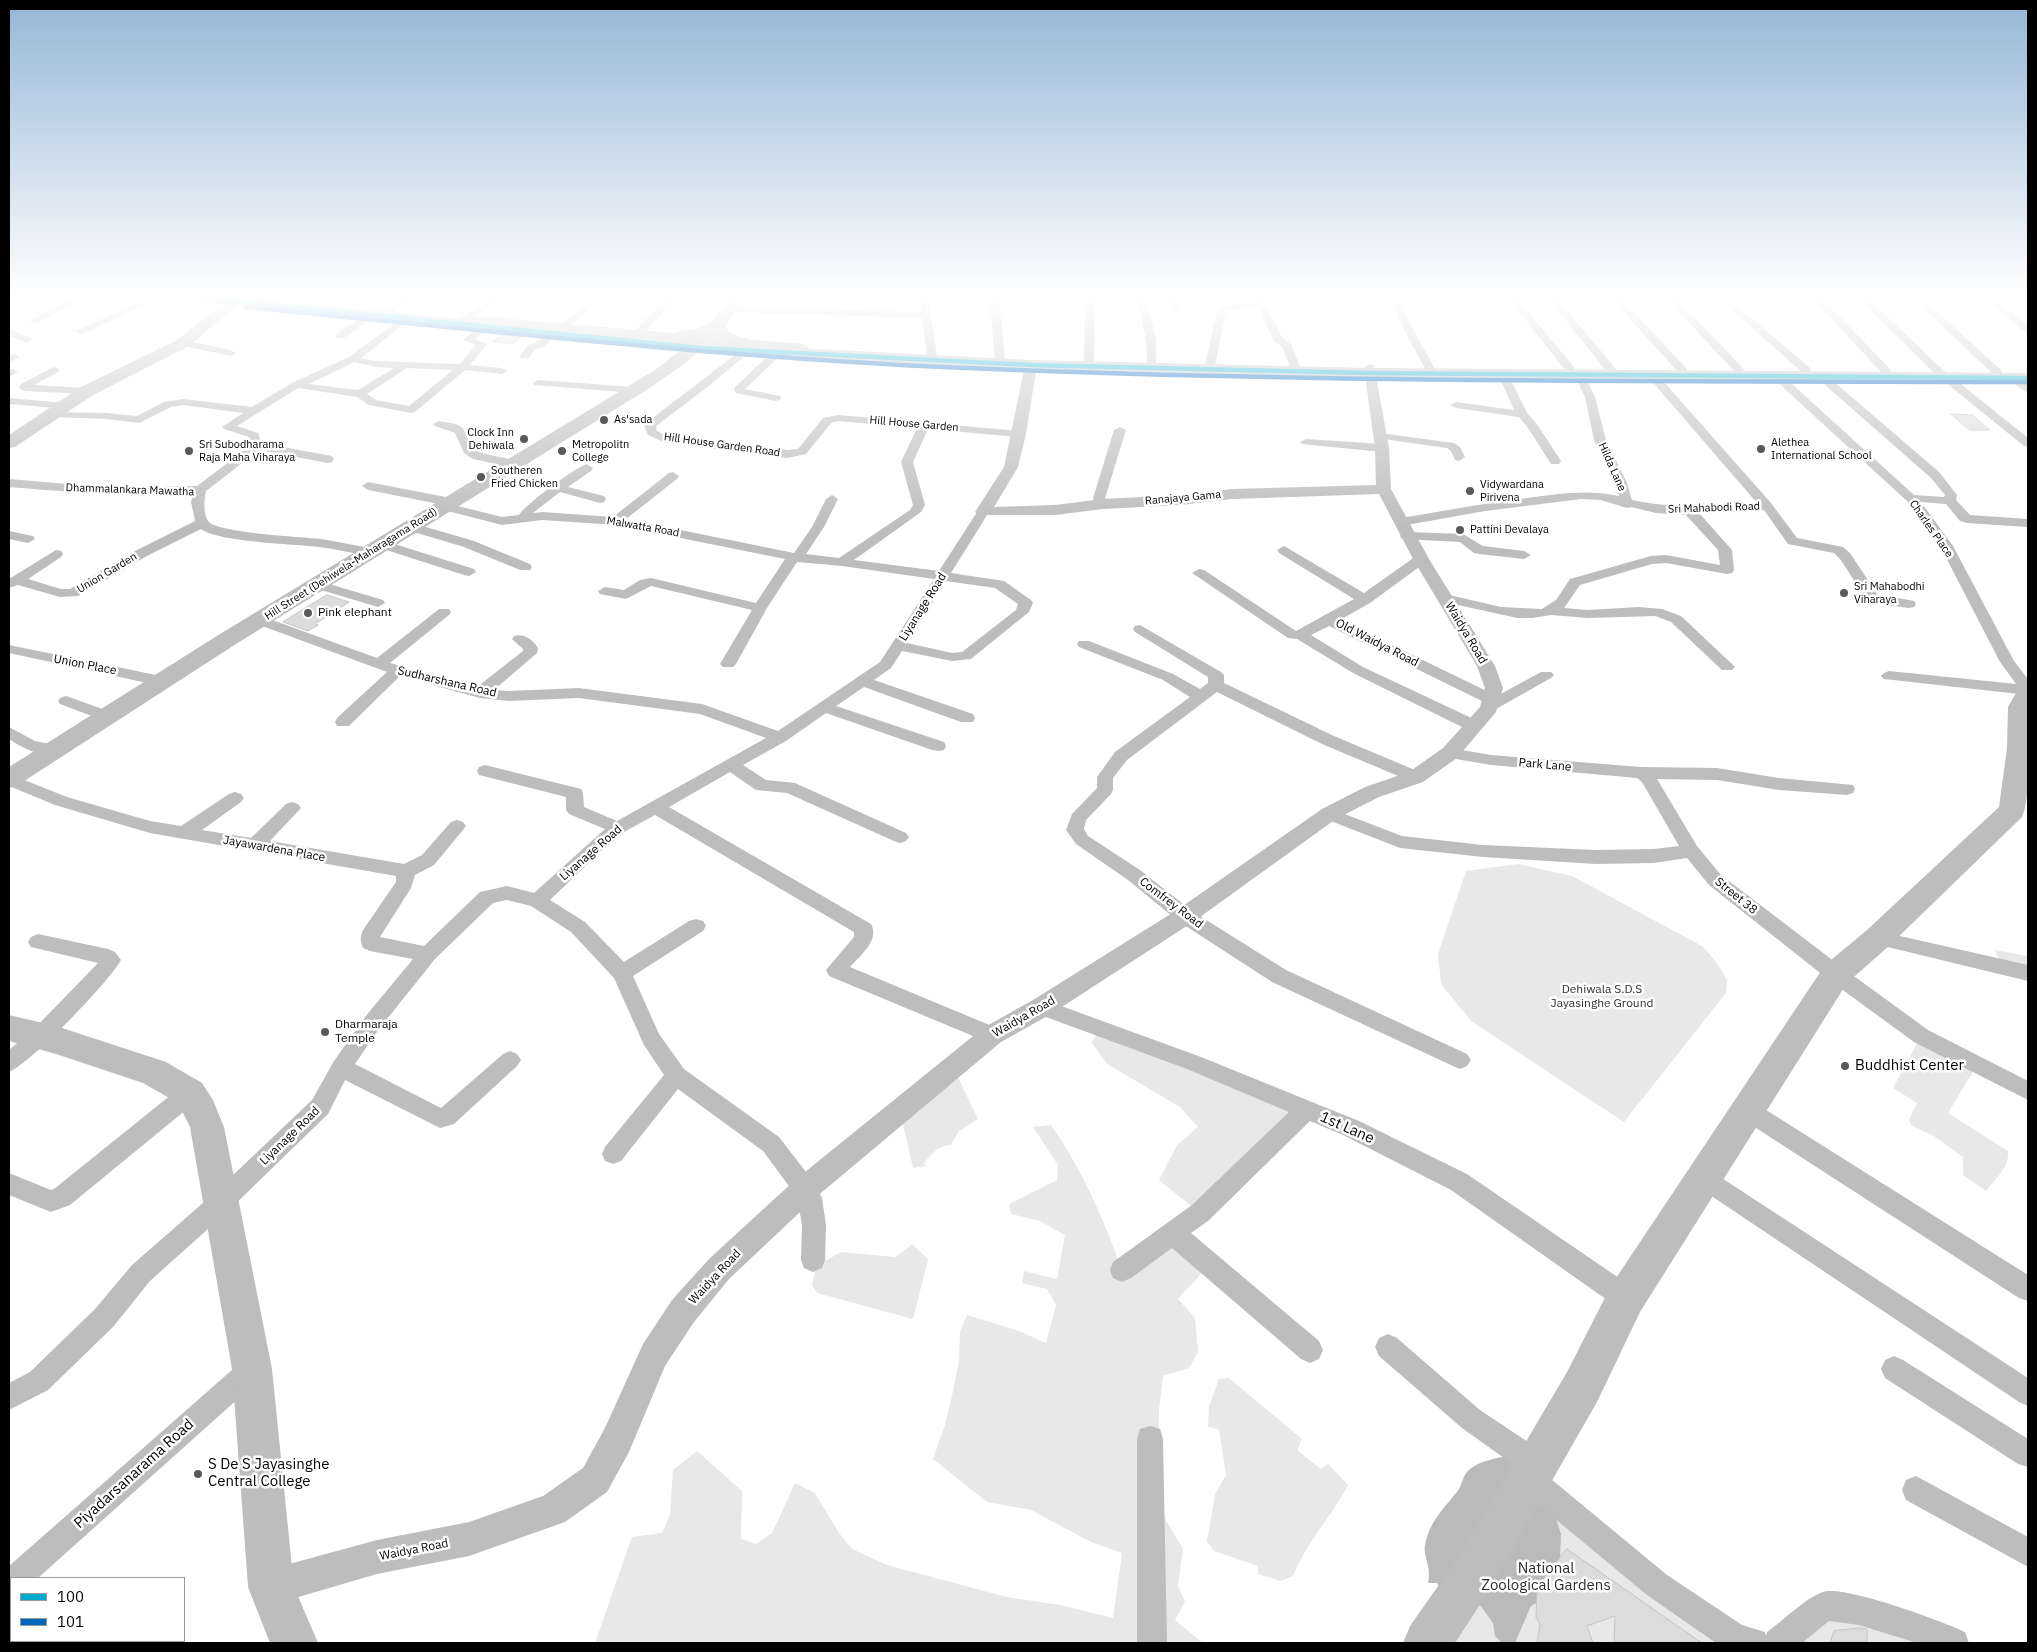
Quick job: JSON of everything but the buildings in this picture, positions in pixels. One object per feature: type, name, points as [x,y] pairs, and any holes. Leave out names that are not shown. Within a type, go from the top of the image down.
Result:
[{"type":"main road","points":[[13,437],[60,410],[87,391],[121,374]]},
{"type":"main road","name":"Hill Street (Dehiwela-Maharagama Road)","points":[[9,780],[105,716],[316,584],[634,390],[649,374]]},
{"type":"main road","points":[[1623,374],[1653,376],[1673,374]]},
{"type":"main road","points":[[1719,374],[1777,376],[1801,374]]},
{"type":"main road","points":[[1945,374],[2012,376]]},
{"type":"main road","points":[[1426,1643],[1471,1578],[1582,1387],[1626,1298],[1836,974],[1878,938],[2012,810],[2019,753],[2020,706],[2028,691]]},
{"type":"main road","points":[[25,1032],[154,1072],[190,1093],[201,1111],[206,1127],[252,1369],[271,1587],[294,1643]]},
{"type":"street","points":[[47,374],[24,388],[87,391]]},
{"type":"street","points":[[257,446],[254,435],[228,427],[296,385],[322,374]]},
{"type":"street","points":[[360,394],[391,374]]},
{"type":"street","points":[[296,385],[360,394],[373,403],[411,410],[454,374]]},
{"type":"street","name":"Hill House Garden Road","points":[[716,374],[650,425],[652,433],[664,439],[795,454]]},
{"type":"street","points":[[757,374],[739,389],[740,391],[776,398]]},
{"type":"street","points":[[983,512],[1011,467],[1019,434],[1029,374]]},
{"type":"street","name":"Waidya Road","points":[[271,1587],[377,1557],[468,1539],[553,1510],[596,1480],[617,1440],[654,1355],[684,1311],[719,1269],[805,1189],[992,1035],[1042,1007],[1185,916],[1330,814],[1372,792],[1416,777],[1450,753],[1485,712],[1494,688],[1486,666],[1420,559],[1384,489],[1381,442],[1370,374]]},
{"type":"street","points":[[1503,374],[1522,414],[1533,426],[1555,461]]},
{"type":"street","name":"Hilda Lane","points":[[1576,374],[1590,397],[1600,440],[1622,483],[1627,504]]},
{"type":"street","points":[[1815,374],[1935,475],[1951,495],[1950,501]]},
{"type":"street","points":[[1942,374],[2028,444]]},
{"type":"street","name":"Sri Mahabodi Road","points":[[1653,376],[1767,506]]},
{"type":"street","name":"Charles Place","points":[[1777,376],[1911,498],[1946,546],[2007,662],[2028,691]]},
{"type":"street","points":[[2012,376],[2028,390]]},
{"type":"street","points":[[538,382],[634,390]]},
{"type":"street","points":[[9,401],[60,410],[139,420],[168,404],[184,402],[255,411]]},
{"type":"street","points":[[1456,405],[1522,414]]},
{"type":"street","name":"Hill House Garden","points":[[795,454],[802,452],[827,420],[832,419],[925,424],[1019,434]]},
{"type":"street","points":[[439,424],[457,427],[461,431],[468,451],[477,456],[515,464]]},
{"type":"street","points":[[842,562],[915,512],[919,506],[907,462],[925,424]]},
{"type":"street","points":[[1103,504],[1099,498],[1120,430]]},
{"type":"street","points":[[1306,442],[1381,442],[1450,445],[1456,449],[1459,457]]},
{"type":"street","points":[[200,490],[257,446],[328,459]]},
{"type":"street","points":[[524,518],[528,511],[587,468]]},
{"type":"street","points":[[616,521],[673,476]]},
{"type":"street","name":"Dhammalankara Mawatha","points":[[9,483],[73,489],[169,492],[200,490],[197,502],[202,523]]},
{"type":"street","name":"Malwatta Road","points":[[368,486],[447,504],[502,521],[542,516],[616,521],[795,558],[842,562],[1000,584],[1026,603],[1022,612],[966,656],[952,657],[899,646]]},
{"type":"street","points":[[558,488],[600,499]]},
{"type":"street","name":"Ranajaya Gama","points":[[983,512],[1055,510],[1103,504],[1180,500],[1232,494],[1384,489]]},
{"type":"street","name":"Sri Mahabodi Road","points":[[1404,529],[1485,507],[1581,495],[1601,496],[1627,504],[1656,509],[1690,511],[1767,506]]},
{"type":"street","points":[[1911,498],[1950,501],[1965,518],[1972,520],[2028,524]]},
{"type":"street","points":[[728,664],[760,608],[818,527],[832,499]]},
{"type":"street","points":[[1767,506],[1793,541],[1830,548],[1845,556],[1872,597],[1879,600],[1909,604]]},
{"type":"street","points":[[1552,611],[1563,602],[1574,582],[1651,560],[1666,559],[1713,569],[1727,570],[1724,550],[1690,511]]},
{"type":"street","name":"Liyanage Road","points":[[9,1397],[39,1381],[104,1318],[142,1273],[220,1203],[320,1108],[341,1067],[372,1023],[428,954],[487,897],[507,893],[538,901],[592,849],[618,828],[780,737],[886,665],[983,512]]},
{"type":"street","points":[[202,523],[211,530],[264,538],[376,548],[469,572]]},
{"type":"street","name":"Union Garden","points":[[13,582],[60,593],[73,593],[142,552],[202,523]]},
{"type":"street","points":[[412,527],[469,544],[525,567]]},
{"type":"street","points":[[1404,529],[1463,538],[1479,550],[1524,556]]},
{"type":"street","points":[[9,535],[28,539]]},
{"type":"street","points":[[1284,550],[1365,600]]},
{"type":"street","points":[[13,582],[56,554]]},
{"type":"street","name":"Old Waidya Road","points":[[1420,559],[1365,600],[1331,621],[1485,712]]},
{"type":"street","points":[[1199,573],[1293,635],[1300,635],[1331,621]]},
{"type":"street","points":[[606,591],[626,595],[645,583],[651,582],[760,608]]},
{"type":"street","points":[[316,584],[378,604]]},
{"type":"street","points":[[1445,598],[1520,614],[1541,614],[1552,611],[1588,614],[1639,611],[1663,614],[1676,619],[1727,667]]},
{"type":"street","points":[[379,664],[444,612]]},
{"type":"street","name":"Sudharshana Road","points":[[260,620],[396,671],[480,693],[509,696],[579,693],[702,709],[780,737]]},
{"type":"street","points":[[1140,629],[1216,675],[1209,691]]},
{"type":"street","points":[[1300,635],[1358,670],[1485,712],[1546,675]]},
{"type":"street","points":[[480,693],[530,653],[530,648],[519,639]]},
{"type":"street","points":[[1084,644],[1209,691],[1416,777]]},
{"type":"street","name":"Union Place","points":[[9,649],[161,681]]},
{"type":"street","points":[[343,722],[396,671]]},
{"type":"street","points":[[1889,676],[2028,691]]},
{"type":"street","points":[[862,681],[967,718]]},
{"type":"street","name":"Comfrey Road","points":[[1209,691],[1121,756],[1104,777],[1105,790],[1078,818],[1075,830],[1082,840],[1134,874],[1185,916],[1279,976],[1460,1060]]},
{"type":"street","points":[[66,701],[105,716]]},
{"type":"street","points":[[823,707],[938,746]]},
{"type":"street","points":[[9,732],[30,745],[53,750]]},
{"type":"street","name":"Park Lane","points":[[1450,753],[1491,760],[1641,774],[1718,774],[1779,784],[1847,789]]},
{"type":"street","points":[[731,765],[762,786],[789,787],[900,837]]},
{"type":"street","points":[[484,771],[575,793],[575,810],[618,828]]},
{"type":"street","name":"Street 38","points":[[1641,774],[1648,778],[1691,850],[1715,880],[1836,974],[1921,1036],[2028,1091]]},
{"type":"street","name":"Jayawardena Place","points":[[9,780],[61,801],[150,827],[406,871]]},
{"type":"street","points":[[184,833],[235,798]]},
{"type":"street","points":[[655,807],[864,929],[863,939],[836,970],[992,1035]]},
{"type":"street","points":[[254,846],[292,808]]},
{"type":"street","points":[[1330,814],[1400,842],[1483,851],[1596,857],[1654,856],[1691,850]]},
{"type":"street","points":[[428,954],[370,943],[370,935],[405,883],[406,871],[428,860],[458,826]]},
{"type":"street","points":[[538,901],[578,927],[622,973],[651,1039],[676,1076],[771,1144],[810,1198],[814,1225],[813,1260]]},
{"type":"street","points":[[622,973],[696,926]]},
{"type":"street","points":[[1878,938],[2028,973]]},
{"type":"street","points":[[9,1063],[25,1032],[104,970],[111,960],[108,956],[38,942]]},
{"type":"street","name":"1st Lane","points":[[1042,1007],[1194,1063],[1351,1128],[1459,1182],[1626,1298]]},
{"type":"street","points":[[341,1067],[440,1118],[446,1117],[510,1060]]},
{"type":"street","points":[[613,1154],[676,1076]]},
{"type":"street","points":[[9,1184],[51,1201],[62,1197],[190,1093]]},
{"type":"street","points":[[1122,1270],[1200,1213],[1307,1110]]},
{"type":"street","points":[[1747,1110],[2028,1288]]},
{"type":"street","points":[[1703,1178],[2028,1393]]},
{"type":"street","points":[[1173,1233],[1310,1350]]},
{"type":"street","points":[[1388,1346],[1532,1471],[1657,1586],[1736,1639],[1754,1643]]},
{"type":"street","name":"Piyadarsanarama Road","points":[[18,1577],[252,1369]]},
{"type":"street","points":[[1894,1369],[2028,1454]]},
{"type":"street","points":[[1150,1438],[1152,1643]]},
{"type":"street","points":[[1916,1490],[2028,1553]]},
{"type":"street","points":[[1778,1643],[1825,1606],[1859,1610],[1938,1635],[1954,1643]]},
{"type":"green space","name":"Dehiwala S.D.S Jayasinghe Ground","points":[[1518,864],[1572,876],[1702,946],[1717,963],[1727,980],[1726,993],[1624,1122],[1471,1021],[1441,984],[1438,954],[1466,871]]},
{"type":"green space","points":[[1995,950],[2028,956],[2028,973],[2002,967]]},
{"type":"green space","points":[[1102,1029],[1307,1110],[1200,1213],[1159,1180],[1177,1145],[1198,1127],[1180,1107],[1107,1064],[1091,1042]]},
{"type":"green space","points":[[1921,1036],[1977,1065],[1948,1113],[2008,1151],[2007,1162],[2004,1168],[1986,1191],[1963,1175],[1963,1157],[1934,1136],[1912,1126],[1909,1120],[1917,1103],[1893,1088]]},
{"type":"green space","points":[[954,1069],[978,1119],[958,1132],[951,1145],[939,1148],[933,1153],[924,1163],[926,1166],[913,1168],[900,1111]]},
{"type":"green space","points":[[1051,1125],[1083,1177],[1122,1270],[1173,1233],[1209,1265],[1178,1299],[1195,1318],[1198,1352],[1189,1368],[1163,1376],[1159,1410],[1158,1480],[1164,1517],[1183,1549],[1178,1586],[1185,1602],[1175,1620],[1203,1643],[595,1643],[632,1537],[662,1533],[670,1515],[673,1470],[697,1451],[742,1491],[741,1539],[756,1544],[772,1533],[795,1483],[815,1493],[839,1533],[852,1549],[887,1565],[1007,1597],[1060,1605],[1113,1618],[1122,1553],[1091,1542],[1031,1510],[987,1502],[933,1459],[945,1425],[959,1361],[960,1332],[967,1315],[1019,1331],[1046,1343],[1056,1305],[1047,1289],[1022,1283],[1024,1271],[1057,1279],[1065,1235],[1040,1221],[1011,1214],[1009,1204],[1057,1180],[1058,1165],[1033,1127]]},
{"type":"green space","points":[[912,1244],[928,1259],[913,1319],[817,1293],[812,1285],[818,1261],[827,1260],[841,1252],[896,1257]]},
{"type":"green space","points":[[1229,1378],[1302,1439],[1297,1450],[1321,1469],[1328,1464],[1348,1485],[1305,1552],[1293,1576],[1281,1581],[1258,1574],[1258,1566],[1214,1551],[1207,1542],[1215,1494],[1226,1475],[1219,1429],[1208,1427],[1209,1406],[1219,1379]]},
{"type":"green space","name":"National Zoological Gardens","points":[[1528,1478],[1736,1639],[1754,1643],[1427,1643],[1471,1578]]},
{"type":"green space","points":[[1825,1606],[1938,1635],[1954,1643],[1778,1643]]},
{"type":"shaded area","points":[[1514,1455],[1553,1510],[1561,1534],[1559,1590],[1531,1606],[1515,1643],[1502,1643],[1495,1636],[1493,1623],[1480,1605],[1446,1600],[1437,1583],[1428,1583],[1429,1572],[1425,1545],[1434,1522],[1459,1489],[1467,1472],[1482,1462]]},
{"type":"transit line","name":"101","points":[[1149,374],[1621,381],[2028,382]]},
{"type":"transit line","name":"100","points":[[1514,374],[2028,378]]},
{"type":"place","name":"As'sada","points":[[604,420]]},
{"type":"place","name":"Clock Inn Dehiwala","points":[[524,439]]},
{"type":"place","name":"Alethea International School","points":[[1761,449]]},
{"type":"place","name":"Sri Subodharama Raja Maha Viharaya","points":[[189,451]]},
{"type":"place","name":"Metropolitn College","points":[[562,451]]},
{"type":"place","name":"Southeren Fried Chicken","points":[[481,477]]},
{"type":"place","name":"Vidywardana Pirivena","points":[[1470,491]]},
{"type":"place","name":"Pattini Devalaya","points":[[1460,530]]},
{"type":"place","name":"Sri Mahabodhi Viharaya","points":[[1844,593]]},
{"type":"place","name":"Pink elephant","points":[[308,613]]},
{"type":"place","name":"Dharmaraja Temple","points":[[325,1032]]},
{"type":"place","name":"Buddhist Center","points":[[1845,1066]]},
{"type":"place","name":"S De S Jayasinghe Central College","points":[[198,1474]]}]
